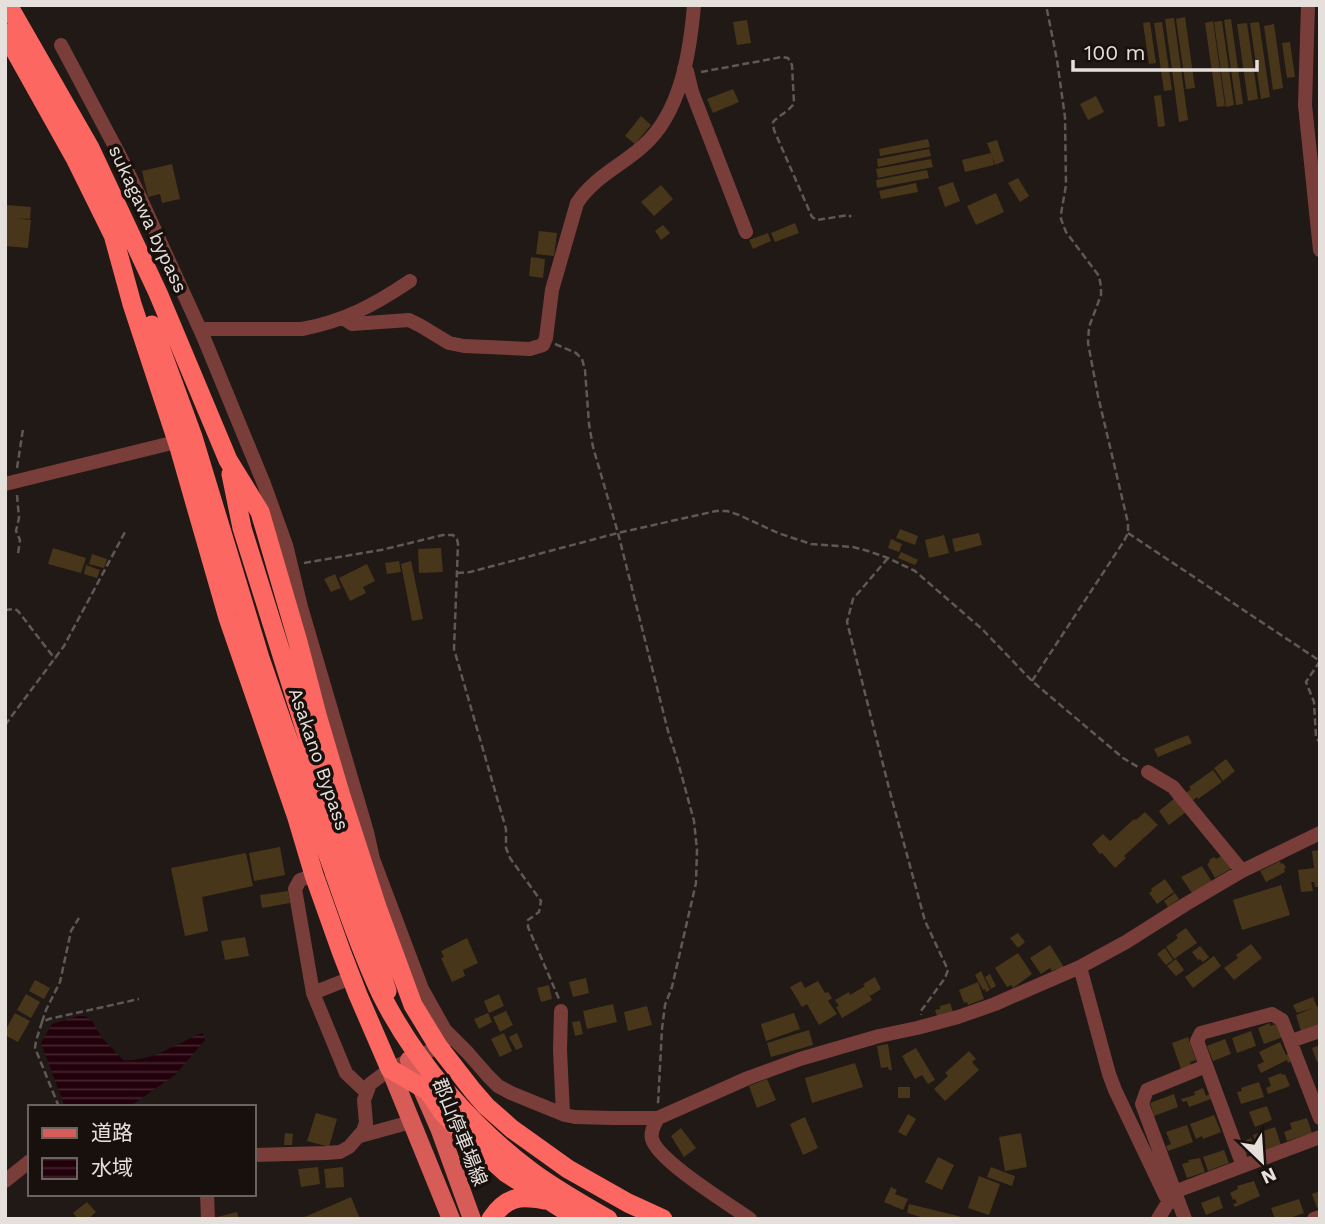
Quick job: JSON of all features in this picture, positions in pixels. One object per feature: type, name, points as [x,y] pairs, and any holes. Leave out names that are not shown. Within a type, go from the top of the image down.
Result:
[{"type":"highway","name":"sukagawa bypass","points":[[8,5],[90,148],[127,223],[229,460]]},
{"type":"highway","name":"sukagawa bypass","points":[[5,33],[69,146],[112,231]]},
{"type":"highway","name":"Asakano Bypass","points":[[112,231],[142,298],[185,440],[211,499],[260,658],[357,938],[381,994],[421,1059],[457,1104],[479,1126],[532,1171],[608,1219]]},
{"type":"highway","points":[[185,440],[228,618],[314,875],[351,978],[390,1069],[428,1091],[443,1113],[506,1173],[578,1219]]},
{"type":"highway","name":"Asakano Bypass","points":[[229,460],[260,512],[317,715],[377,907],[413,1005],[445,1042],[473,1091],[512,1129],[568,1169],[628,1203],[663,1219]]},
{"type":"highway","points":[[229,460],[242,528],[409,1060]]},
{"type":"highway","points":[[491,1219],[498,1208],[515,1199],[530,1197],[549,1200]]},
{"type":"main road","name":"郡山停車場線","points":[[409,1060],[439,1128],[472,1219]]},
{"type":"main road","points":[[390,1069],[451,1219]]},
{"type":"street","points":[[343,318],[352,324],[409,320],[449,343],[464,346],[530,349],[545,343],[552,290],[577,203],[584,191],[598,179],[644,146],[671,107],[686,72],[694,5]]},
{"type":"street","points":[[1308,5],[1305,105],[1320,250]]},
{"type":"street","points":[[61,45],[126,168],[200,329],[264,484],[286,545],[373,859],[422,989],[445,1030],[445,1042]]},
{"type":"street","points":[[686,72],[746,232]]},
{"type":"street","points":[[200,329],[302,329],[343,318],[374,304],[410,281]]},
{"type":"street","points":[[5,484],[185,440]]},
{"type":"street","points":[[1148,772],[1173,787],[1242,871]]},
{"type":"street","points":[[445,1042],[467,1052],[498,1086],[563,1114],[575,1117],[657,1118],[748,1078],[800,1059],[880,1035],[975,1012],[1080,967],[1242,871],[1320,832]]},
{"type":"street","points":[[314,875],[300,880],[295,889],[313,993],[346,1073],[366,1092]]},
{"type":"street","points":[[1080,967],[1109,1074],[1130,1122],[1185,1219]]},
{"type":"street","points":[[313,993],[351,978]]},
{"type":"street","points":[[561,1011],[563,1114]]},
{"type":"street","points":[[1243,1166],[1197,1041],[1201,1032],[1272,1014],[1282,1020],[1320,1118]]},
{"type":"street","points":[[1291,1041],[1320,1031]]},
{"type":"street","points":[[256,1156],[340,1152],[349,1147],[363,1132],[366,1123],[364,1100],[370,1084],[390,1069],[445,1042]]},
{"type":"street","points":[[1174,1198],[1142,1104],[1147,1090],[1206,1066]]},
{"type":"street","points":[[657,1118],[651,1133],[660,1153],[750,1219]]},
{"type":"street","points":[[360,1136],[411,1122]]},
{"type":"street","points":[[1158,1219],[1174,1198],[1243,1166],[1320,1137]]},
{"type":"street","points":[[5,1181],[28,1163]]},
{"type":"street","points":[[207,1196],[208,1219]]},
{"type":"street","points":[[1314,1219],[1320,1217]]},
{"type":"path","points":[[1032,681],[1128,533],[1088,343],[1089,327],[1101,295],[1101,287],[1098,276],[1066,232],[1061,219],[1066,185],[1065,117],[1058,60],[1046,5]]},
{"type":"path","points":[[686,72],[788,58],[793,65],[794,103],[773,122],[774,130],[812,217],[817,220],[849,215],[851,217]]},
{"type":"path","points":[[545,343],[569,349],[582,359],[593,447],[694,821],[696,883],[672,987],[665,1005],[658,1091]]},
{"type":"path","points":[[457,573],[716,511],[738,514],[778,533],[811,544],[853,547],[915,571],[982,629],[1032,681],[1123,758],[1148,772]]},
{"type":"path","points":[[5,725],[64,646],[125,532]]},
{"type":"path","points":[[1128,533],[1320,660],[1307,682],[1314,702],[1316,737],[1320,743]]},
{"type":"path","points":[[291,565],[381,550],[449,534],[455,536],[458,542],[453,633],[456,662],[506,829],[510,858],[541,901],[539,912],[528,920],[528,927],[560,1002],[561,1011]]},
{"type":"path","points":[[887,558],[853,599],[847,622],[925,921],[948,970],[922,1011],[921,1027]]},
{"type":"path","points":[[5,610],[18,611],[55,659]]},
{"type":"path","points":[[58,1105],[35,1048],[46,1010],[60,982],[71,931],[79,918]]},
{"type":"path","points":[[42,1023],[49,1019],[139,999]]},
{"type":"water","points":[[85,1016],[123,1060],[154,1055],[203,1033],[205,1040],[175,1075],[132,1105],[64,1105],[41,1043],[52,1024]]},
{"type":"building","points":[[1185,17],[1195,88],[1186,89],[1176,19]]},
{"type":"building","points":[[1174,18],[1188,120],[1179,122],[1165,19]]},
{"type":"building","points":[[1231,19],[1243,104],[1236,105],[1224,20]]},
{"type":"building","points":[[747,20],[751,43],[737,45],[733,22]]},
{"type":"building","points":[[1213,21],[1225,106],[1217,107],[1205,23]]},
{"type":"building","points":[[1222,21],[1234,105],[1226,107],[1214,22]]},
{"type":"building","points":[[1150,22],[1156,63],[1149,64],[1143,23]]},
{"type":"building","points":[[1162,22],[1172,90],[1164,91],[1154,23]]},
{"type":"building","points":[[1259,22],[1270,97],[1261,99],[1250,23]]},
{"type":"building","points":[[1247,23],[1258,99],[1248,101],[1237,24]]},
{"type":"building","points":[[1274,24],[1283,88],[1273,90],[1264,26]]},
{"type":"building","points":[[1290,42],[1295,77],[1287,78],[1282,43]]},
{"type":"building","points":[[733,89],[739,102],[713,113],[707,99]]},
{"type":"building","points":[[1161,95],[1165,126],[1158,127],[1154,96]]},
{"type":"building","points":[[1096,96],[1104,112],[1088,120],[1080,104]]},
{"type":"building","points":[[641,116],[651,125],[635,144],[625,136]]},
{"type":"building","points":[[928,139],[930,147],[880,156],[879,149]]},
{"type":"building","points":[[997,140],[1004,161],[995,165],[992,155],[994,165],[965,172],[962,160],[991,153],[987,143]]},
{"type":"building","points":[[929,149],[931,156],[878,167],[877,159]]},
{"type":"building","points":[[931,159],[933,167],[878,178],[876,169]]},
{"type":"building","points":[[172,164],[180,199],[162,203],[160,194],[148,197],[142,171]]},
{"type":"building","points":[[927,170],[929,178],[877,188],[876,180]]},
{"type":"building","points":[[1018,178],[1029,196],[1020,202],[1008,183]]},
{"type":"building","points":[[953,182],[960,201],[945,207],[938,187]]},
{"type":"building","points":[[916,183],[918,192],[881,199],[879,191]]},
{"type":"building","points":[[661,185],[673,199],[654,216],[641,202]]},
{"type":"building","points":[[996,193],[1004,212],[976,225],[967,206]]},
{"type":"building","points":[[5,205],[31,207],[30,219],[16,218],[31,220],[28,248],[5,246]]},
{"type":"building","points":[[795,223],[799,233],[775,242],[771,233]]},
{"type":"building","points":[[663,225],[670,233],[661,240],[655,231]]},
{"type":"building","points":[[539,231],[557,233],[554,256],[536,254]]},
{"type":"building","points":[[768,233],[771,241],[753,249],[749,240]]},
{"type":"building","points":[[531,257],[545,259],[543,278],[529,276]]},
{"type":"building","points":[[900,529],[918,536],[915,545],[896,538]]},
{"type":"building","points":[[979,533],[982,545],[955,552],[952,539]]},
{"type":"building","points":[[944,535],[949,553],[929,558],[925,540]]},
{"type":"building","points":[[891,539],[902,544],[899,552],[888,548]]},
{"type":"building","points":[[53,548],[86,558],[81,573],[48,564]]},
{"type":"building","points":[[441,548],[443,572],[419,573],[418,549]]},
{"type":"building","points":[[901,552],[918,560],[915,565],[898,558]]},
{"type":"building","points":[[92,554],[107,559],[104,568],[89,564]]},
{"type":"building","points":[[399,561],[401,572],[387,574],[385,563]]},
{"type":"building","points":[[411,561],[423,619],[412,621],[401,564]]},
{"type":"building","points":[[367,564],[375,581],[363,587],[366,593],[350,601],[339,578]]},
{"type":"building","points":[[86,565],[100,570],[97,578],[84,574]]},
{"type":"building","points":[[335,574],[341,588],[331,592],[324,579]]},
{"type":"building","points":[[1188,735],[1192,743],[1158,757],[1154,749]]},
{"type":"building","points":[[1226,759],[1235,771],[1223,781],[1214,768]]},
{"type":"building","points":[[1213,770],[1222,782],[1192,801],[1186,793],[1191,789],[1189,787]]},
{"type":"building","points":[[1175,798],[1186,812],[1169,825],[1159,811]]},
{"type":"building","points":[[1145,812],[1158,825],[1124,856],[1126,858],[1115,868],[1092,844],[1103,834],[1110,841]]},
{"type":"building","points":[[280,847],[285,875],[254,881],[249,853]]},
{"type":"building","points":[[1320,850],[1320,887],[1315,887],[1314,882],[1311,882],[1313,891],[1301,892],[1298,870],[1314,868],[1312,851]]},
{"type":"building","points":[[246,853],[253,886],[202,897],[208,931],[185,936],[171,868]]},
{"type":"building","points":[[1223,855],[1232,868],[1215,878],[1207,864],[1214,857],[1216,859]]},
{"type":"building","points":[[1280,861],[1286,868],[1285,872],[1266,882],[1260,871]]},
{"type":"building","points":[[1202,866],[1212,882],[1192,893],[1181,877]]},
{"type":"building","points":[[1165,879],[1174,892],[1157,904],[1149,893]]},
{"type":"building","points":[[1281,885],[1290,915],[1242,930],[1233,900]]},
{"type":"building","points":[[288,891],[290,903],[262,908],[260,895]]},
{"type":"building","points":[[1175,893],[1179,899],[1168,907],[1164,901]]},
{"type":"building","points":[[1186,928],[1197,943],[1174,959],[1166,947]]},
{"type":"building","points":[[1018,933],[1025,942],[1018,948],[1010,938]]},
{"type":"building","points":[[245,937],[249,956],[225,960],[221,941]]},
{"type":"building","points":[[467,938],[478,963],[463,970],[465,976],[452,982],[441,958],[444,957],[441,951]]},
{"type":"building","points":[[1251,944],[1262,958],[1234,980],[1224,968]]},
{"type":"building","points":[[1050,945],[1064,967],[1058,971],[1052,971],[1050,968],[1041,974],[1030,958]]},
{"type":"building","points":[[1200,946],[1209,957],[1203,962],[1192,952]]},
{"type":"building","points":[[1165,948],[1173,960],[1166,965],[1157,954]]},
{"type":"building","points":[[1018,953],[1032,974],[1013,988],[1011,985],[1007,987],[995,968]]},
{"type":"building","points":[[1214,956],[1221,966],[1193,988],[1185,977]]},
{"type":"building","points":[[1176,959],[1184,970],[1176,976],[1167,966]]},
{"type":"building","points":[[981,971],[990,990],[986,992],[975,975]]},
{"type":"building","points":[[990,974],[996,986],[991,989],[985,977]]},
{"type":"building","points":[[875,977],[881,989],[870,996],[866,990],[872,1000],[842,1018],[835,1000],[849,992],[850,995]]},
{"type":"building","points":[[586,978],[589,993],[573,997],[569,982]]},
{"type":"building","points":[[35,980],[50,988],[44,999],[29,991]]},
{"type":"building","points":[[801,981],[805,988],[818,981],[825,993],[828,992],[832,998],[828,1001],[837,1014],[819,1025],[807,1004],[802,1007],[790,987]]},
{"type":"building","points":[[978,982],[984,999],[968,1005],[967,1002],[964,1003],[959,990]]},
{"type":"building","points":[[549,985],[552,999],[541,1002],[537,988]]},
{"type":"building","points":[[26,994],[40,1002],[31,1018],[17,1010]]},
{"type":"building","points":[[499,994],[504,1006],[489,1013],[484,1001]]},
{"type":"building","points":[[1313,997],[1320,1009],[1320,1024],[1301,1031],[1296,1015],[1313,1008],[1297,1013],[1293,1005]]},
{"type":"building","points":[[950,1003],[953,1012],[937,1016],[935,1010]]},
{"type":"building","points":[[613,1004],[617,1022],[587,1029],[583,1011]]},
{"type":"building","points":[[647,1006],[652,1025],[628,1031],[624,1012]]},
{"type":"building","points":[[506,1011],[513,1025],[500,1032],[493,1017]]},
{"type":"building","points":[[15,1013],[30,1021],[18,1042],[5,1035]]},
{"type":"building","points":[[488,1013],[492,1022],[479,1029],[474,1019]]},
{"type":"building","points":[[794,1013],[800,1029],[766,1041],[761,1024]]},
{"type":"building","points":[[580,1021],[583,1034],[575,1036],[572,1022]]},
{"type":"building","points":[[1270,1023],[1270,1026],[1278,1023],[1283,1037],[1264,1044],[1258,1028]]},
{"type":"building","points":[[809,1030],[813,1045],[771,1057],[767,1043]]},
{"type":"building","points":[[1251,1031],[1256,1046],[1237,1053],[1232,1038]]},
{"type":"building","points":[[504,1033],[512,1051],[500,1057],[491,1039]]},
{"type":"building","points":[[517,1033],[523,1047],[516,1050],[509,1037]]},
{"type":"building","points":[[1188,1037],[1196,1060],[1181,1069],[1172,1043]]},
{"type":"building","points":[[1225,1039],[1231,1054],[1213,1061],[1207,1046]]},
{"type":"building","points":[[1280,1042],[1286,1055],[1290,1053],[1293,1060],[1288,1063],[1287,1060],[1261,1073],[1257,1065],[1264,1062],[1259,1052]]},
{"type":"building","points":[[888,1044],[892,1070],[888,1067],[881,1068],[877,1046]]},
{"type":"building","points":[[1320,1045],[1320,1061],[1317,1062],[1312,1048]]},
{"type":"building","points":[[916,1048],[935,1080],[928,1084],[922,1075],[915,1079],[902,1056]]},
{"type":"building","points":[[969,1051],[976,1059],[972,1062],[979,1070],[945,1101],[934,1089],[948,1076],[945,1073]]},
{"type":"building","points":[[855,1063],[863,1087],[812,1103],[805,1078]]},
{"type":"building","points":[[1285,1074],[1290,1086],[1268,1094],[1266,1088],[1271,1086],[1268,1078]]},
{"type":"building","points":[[767,1079],[776,1100],[757,1108],[749,1086]]},
{"type":"building","points":[[1259,1082],[1264,1097],[1241,1104],[1237,1092]]},
{"type":"building","points":[[898,1087],[910,1087],[910,1098],[898,1098]]},
{"type":"building","points":[[1203,1088],[1206,1096],[1210,1094],[1211,1099],[1189,1107],[1187,1101],[1183,1102],[1181,1099],[1195,1095],[1194,1092]]},
{"type":"building","points":[[1174,1094],[1178,1107],[1154,1116],[1150,1103]]},
{"type":"building","points":[[1267,1106],[1272,1120],[1255,1127],[1249,1112]]},
{"type":"building","points":[[316,1113],[337,1119],[329,1147],[307,1141]]},
{"type":"building","points":[[908,1114],[916,1119],[906,1136],[898,1132]]},
{"type":"building","points":[[1214,1115],[1221,1132],[1196,1139],[1190,1124]]},
{"type":"building","points":[[805,1117],[818,1148],[803,1155],[790,1124]]},
{"type":"building","points":[[1307,1118],[1312,1133],[1287,1141],[1284,1132],[1292,1129],[1290,1123]]},
{"type":"building","points":[[1187,1125],[1193,1142],[1168,1151],[1166,1146],[1171,1144],[1166,1132]]},
{"type":"building","points":[[1275,1127],[1281,1145],[1259,1153],[1253,1135]]},
{"type":"building","points":[[681,1128],[696,1148],[684,1157],[671,1136]]},
{"type":"building","points":[[285,1133],[293,1134],[292,1145],[284,1145]]},
{"type":"building","points":[[1021,1133],[1027,1167],[1005,1171],[999,1137]]},
{"type":"building","points":[[1251,1138],[1255,1151],[1246,1154],[1242,1142]]},
{"type":"building","points":[[1224,1150],[1229,1163],[1208,1171],[1203,1157]]},
{"type":"building","points":[[938,1157],[954,1165],[942,1190],[925,1182]]},
{"type":"building","points":[[1200,1158],[1205,1172],[1187,1178],[1182,1164]]},
{"type":"building","points":[[318,1167],[320,1184],[301,1187],[298,1169]]},
{"type":"building","points":[[343,1167],[344,1187],[326,1188],[324,1169]]},
{"type":"building","points":[[991,1167],[1015,1176],[1012,1186],[987,1177]]},
{"type":"building","points":[[979,1176],[1000,1184],[989,1215],[968,1208]]},
{"type":"building","points":[[1254,1181],[1260,1196],[1235,1207],[1233,1204],[1237,1203],[1230,1193],[1238,1189],[1237,1186]]},
{"type":"building","points":[[891,1187],[897,1190],[895,1194],[908,1199],[903,1210],[884,1202]]},
{"type":"building","points":[[1320,1191],[1320,1207],[1317,1208],[1312,1194]]},
{"type":"building","points":[[1219,1196],[1223,1208],[1206,1215],[1201,1203]]},
{"type":"building","points":[[351,1197],[360,1219],[300,1219]]},
{"type":"building","points":[[1299,1199],[1304,1213],[1287,1219],[1275,1219],[1271,1208]]},
{"type":"building","points":[[87,1202],[96,1212],[88,1219],[78,1219],[73,1213]]},
{"type":"building","points":[[909,1204],[966,1219],[928,1219],[907,1213]]},
{"type":"building","points":[[237,1212],[239,1219],[213,1219],[213,1218]]}]
